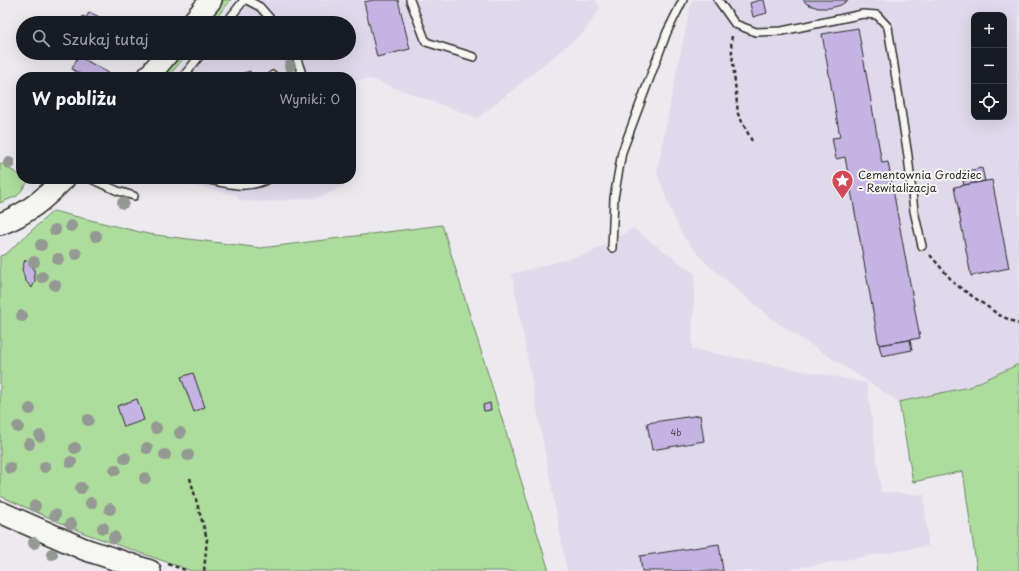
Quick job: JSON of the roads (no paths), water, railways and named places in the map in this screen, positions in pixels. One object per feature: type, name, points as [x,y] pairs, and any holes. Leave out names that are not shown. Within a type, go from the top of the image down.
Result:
[{"type":"street","points":[[198,16],[211,0]]},
{"type":"street","points":[[152,72],[162,60]]},
{"type":"street","points":[[0,224],[27,212],[44,199],[59,184]]},
{"type":"street","points":[[0,512],[84,548],[150,571]]},
{"type":"lane","points":[[232,16],[246,0],[260,7],[268,16]]},
{"type":"lane","points":[[410,0],[426,42],[474,57]]},
{"type":"lane","points":[[612,248],[614,198],[622,152],[667,32],[683,0]]},
{"type":"lane","points":[[718,0],[735,24],[756,32],[782,31],[863,14],[878,15],[888,27],[908,156],[914,211],[922,246]]},
{"type":"lane","points":[[187,72],[196,60]]},
{"type":"lane","points":[[297,60],[301,72]]},
{"type":"lane","points":[[105,184],[134,196]]},
{"type":"lane","points":[[229,184],[239,186],[254,184]]},
{"type":"place","name":"Cementownia Grodziec - Rewitalizacja","points":[[843,200]]}]
